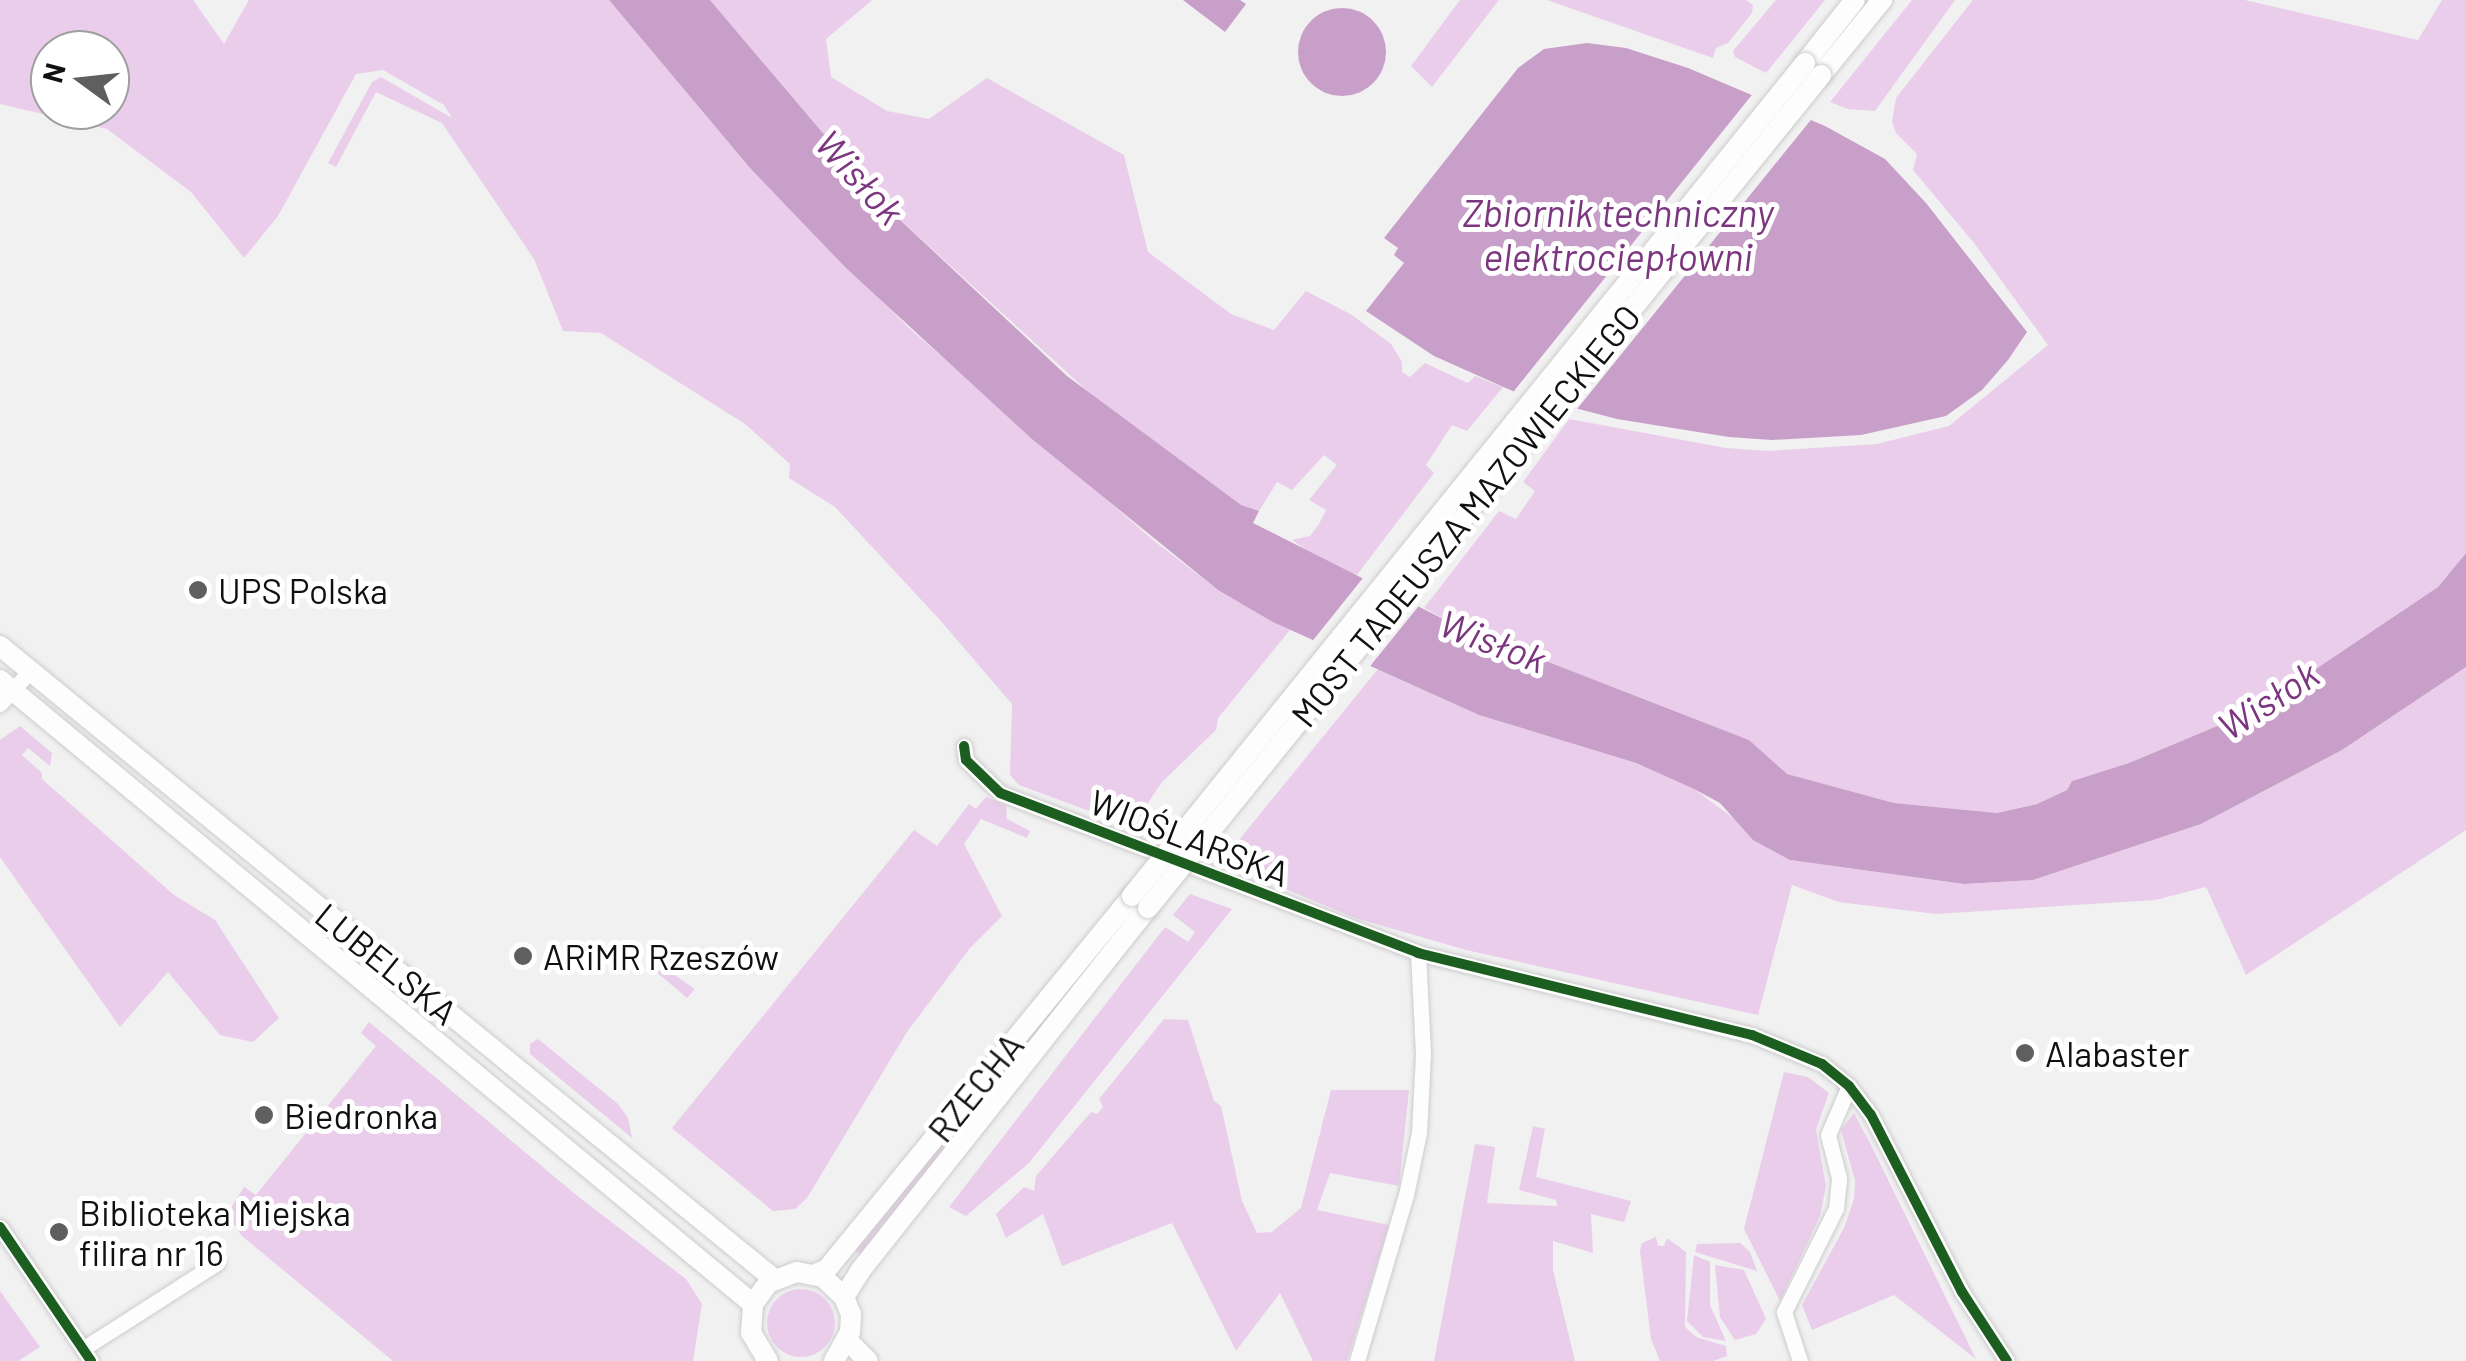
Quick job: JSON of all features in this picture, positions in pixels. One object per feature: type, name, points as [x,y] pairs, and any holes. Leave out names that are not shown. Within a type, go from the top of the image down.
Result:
[{"type":"main road","points":[[1813,69],[1855,0]]},
{"type":"main road","points":[[1813,69],[1882,0]]},
{"type":"main road","name":"MOST TADEUSZA MAZOWIECKIEGO","points":[[1140,902],[1813,69]]},
{"type":"main road","name":"LUBELSKA","points":[[0,646],[774,1279]]},
{"type":"main road","name":"LUBELSKA","points":[[4,691],[754,1304]]},
{"type":"main road","name":"RZECHA","points":[[816,1274],[826,1268],[1140,902]]},
{"type":"main road","name":"RZECHA","points":[[844,1297],[1140,902]]},
{"type":"main road","points":[[757,1356],[750,1322],[754,1304],[774,1279],[798,1272],[816,1274],[833,1283],[851,1314],[848,1340],[834,1361]]},
{"type":"main road","points":[[848,1340],[868,1361]]},
{"type":"street","points":[[4,691],[30,671]]},
{"type":"street","name":"WIOŚLARSKA","points":[[964,746],[966,760],[1000,792],[1418,953],[1778,1043],[1822,1064],[1849,1086]]},
{"type":"street","points":[[1357,1361],[1406,1195],[1420,1133],[1423,1054],[1418,953]]},
{"type":"street","points":[[1800,1361],[1784,1312],[1836,1208],[1839,1178],[1828,1135],[1849,1086]]},
{"type":"street","points":[[1849,1086],[1906,1177],[1976,1317],[2007,1361]]},
{"type":"street","points":[[0,1228],[88,1355],[217,1263]]},
{"type":"shaded area","points":[[0,0],[193,0],[224,44],[249,0],[609,0],[750,168],[909,328],[1153,540],[1218,590],[1290,630],[1218,718],[1216,730],[1162,782],[1132,827],[1019,785],[1010,775],[1012,704],[940,620],[835,507],[789,478],[790,464],[745,424],[601,333],[563,331],[534,259],[442,123],[376,92],[336,167],[328,163],[372,82],[381,77],[452,118],[444,105],[383,70],[356,74],[278,216],[244,258],[191,192],[108,130],[130,130],[130,30],[30,30],[30,111],[0,104]]},
{"type":"shaded area","points":[[710,0],[872,0],[826,39],[831,77],[887,111],[929,119],[987,78],[1124,155],[1148,252],[1231,314],[1274,330],[1306,291],[1352,315],[1391,344],[1402,362],[1402,372],[1410,377],[1425,363],[1468,383],[1475,376],[1503,387],[1467,431],[1452,425],[1426,465],[1434,473],[1357,575],[1322,561],[1292,540],[1310,536],[1319,524],[1326,510],[1309,500],[1337,465],[1324,455],[1292,490],[1277,482],[1259,511],[1241,506],[1095,398],[883,204]]},
{"type":"shaded area","points":[[1460,0],[1499,0],[1432,87],[1411,66]]},
{"type":"shaded area","points":[[1547,0],[1746,0],[1753,5],[1752,13],[1728,43],[1716,48],[1713,58]]},
{"type":"shaded area","points":[[1776,0],[1825,0],[1766,73],[1735,57],[1733,51]]},
{"type":"shaded area","points":[[1912,0],[1955,0],[1875,111],[1848,109],[1830,102]]},
{"type":"shaded area","points":[[1973,0],[2245,0],[2418,40],[2442,0],[2466,0],[2466,553],[2438,587],[2253,711],[2129,763],[2072,781],[2067,790],[2037,804],[1997,813],[1894,803],[1786,774],[1749,740],[1461,628],[1424,608],[1499,511],[1516,519],[1535,491],[1523,482],[1569,419],[1726,448],[1768,451],[1877,444],[1949,426],[2048,345],[1974,243],[1913,170],[1917,154],[1896,133],[1892,122],[1896,98]]},
{"type":"shaded area","points":[[2466,667],[2466,830],[2246,975],[2206,887],[2155,900],[1936,914],[1839,902],[1792,885],[1758,1015],[1466,950],[1355,918],[1257,877],[1217,867],[1378,669],[1479,715],[1636,763],[1694,789],[1790,860],[1964,884],[2033,880],[2201,824],[2342,750]]},
{"type":"shaded area","points":[[20,726],[52,753],[50,766],[28,748],[22,755],[42,773],[42,779],[174,895],[215,920],[279,1018],[253,1042],[220,1035],[168,972],[120,1027],[0,857],[0,740]]},
{"type":"shaded area","points":[[986,797],[1006,805],[1007,819],[1030,831],[1027,838],[981,819],[964,844],[1002,916],[970,948],[907,1032],[807,1198],[795,1209],[773,1211],[672,1128],[914,830],[937,846],[969,804],[976,809]]},
{"type":"shaded area","points":[[1190,894],[1232,909],[1029,1163],[966,1216],[949,1207],[1165,927],[1188,942],[1195,932],[1173,915]]},
{"type":"shaded area","points":[[1144,895],[862,1256],[853,1249]]},
{"type":"shaded area","points":[[664,968],[695,989],[687,998],[654,970]]},
{"type":"shaded area","points":[[1164,1019],[1188,1020],[1214,1101],[1221,1106],[1242,1201],[1257,1233],[1272,1232],[1301,1208],[1331,1090],[1409,1090],[1399,1186],[1330,1173],[1317,1210],[1389,1225],[1347,1361],[1313,1361],[1280,1293],[1236,1351],[1172,1223],[1062,1266],[1043,1214],[1006,1238],[996,1214],[1024,1187],[1034,1191],[1036,1176],[1091,1112],[1097,1114],[1103,1107],[1099,1099]]},
{"type":"shaded area","points":[[369,1022],[580,1198],[686,1279],[702,1304],[693,1361],[393,1361],[242,1236],[227,1214],[244,1187],[256,1195],[376,1046],[361,1033]]},
{"type":"shaded area","points":[[538,1039],[618,1104],[628,1118],[632,1138],[530,1054],[530,1044]]},
{"type":"shaded area","points":[[1784,1072],[1808,1077],[1829,1093],[1816,1130],[1826,1186],[1820,1216],[1780,1301],[1744,1229]]},
{"type":"shaded area","points":[[1854,1113],[1976,1359],[1894,1295],[1812,1330],[1802,1305],[1844,1228],[1854,1199],[1855,1181],[1841,1130]]},
{"type":"shaded area","points":[[1533,1126],[1545,1129],[1536,1177],[1631,1201],[1624,1222],[1591,1214],[1593,1253],[1553,1241],[1553,1270],[1575,1361],[1434,1361],[1475,1144],[1495,1147],[1487,1203],[1557,1206],[1556,1200],[1519,1190]]},
{"type":"shaded area","points":[[1656,1237],[1658,1246],[1664,1246],[1667,1238],[1686,1252],[1685,1327],[1696,1337],[1726,1346],[1727,1356],[1713,1361],[1660,1361],[1651,1339],[1640,1251],[1642,1243]]},
{"type":"shaded area","points":[[1740,1243],[1750,1252],[1757,1271],[1695,1252],[1697,1244]]},
{"type":"shaded area","points":[[1694,1255],[1710,1262],[1710,1305],[1726,1341],[1703,1337],[1687,1321]]},
{"type":"shaded area","points":[[1715,1265],[1744,1270],[1766,1319],[1756,1334],[1735,1340],[1720,1317]]},
{"type":"shaded area","points":[[801,1289],[825,1299],[835,1323],[825,1347],[801,1357],[777,1347],[767,1323],[777,1299]]},
{"type":"shaded area","points":[[0,1291],[40,1347],[18,1361],[0,1361]]},
{"type":"water","name":"Wisłok","points":[[609,0],[710,0],[883,204],[1067,376],[1241,505],[1259,511],[1253,523],[1461,628],[1749,740],[1787,774],[1894,803],[1997,813],[2037,804],[2067,790],[2072,781],[2129,763],[2253,711],[2438,587],[2466,553],[2466,667],[2342,750],[2201,824],[2033,880],[1964,884],[1790,860],[1753,840],[1720,803],[1694,789],[1636,763],[1479,715],[1273,622],[1218,590],[1032,439],[846,268],[750,168]]},
{"type":"water","points":[[1183,0],[1240,0],[1246,4],[1225,32]]},
{"type":"water","points":[[1333,8],[1351,8],[1367,15],[1379,27],[1386,52],[1379,77],[1367,89],[1351,96],[1333,96],[1317,89],[1305,77],[1298,61],[1298,43],[1305,27],[1317,15]]},
{"type":"water","name":"Zbiornik techniczny elektrociepłowni","points":[[1587,43],[1626,48],[1688,68],[1825,126],[1885,159],[1926,203],[2027,332],[2008,360],[1982,390],[1946,416],[1861,435],[1772,440],[1729,437],[1617,419],[1517,393],[1434,356],[1366,311],[1404,263],[1394,255],[1398,248],[1384,238],[1518,68],[1544,49]]},
{"type":"pier","points":[[1755,91],[1814,116],[1573,414],[1510,396]]},
{"type":"pier","points":[[1367,573],[1422,602],[1367,670],[1310,644]]},
{"type":"cycle path","points":[[964,746],[966,760],[1000,793],[1418,953],[1752,1035],[1822,1064],[1849,1086],[1871,1115],[1962,1292],[2007,1361]]},
{"type":"cycle path","points":[[0,1227],[91,1361]]},
{"type":"place","name":"UPS Polska","points":[[198,590]]},
{"type":"place","name":"ARiMR Rzeszów","points":[[523,956]]},
{"type":"place","name":"Alabaster","points":[[2025,1053]]},
{"type":"place","name":"Biedronka","points":[[264,1115]]},
{"type":"place","name":"Biblioteka Miejska filira nr 16","points":[[59,1232]]}]
